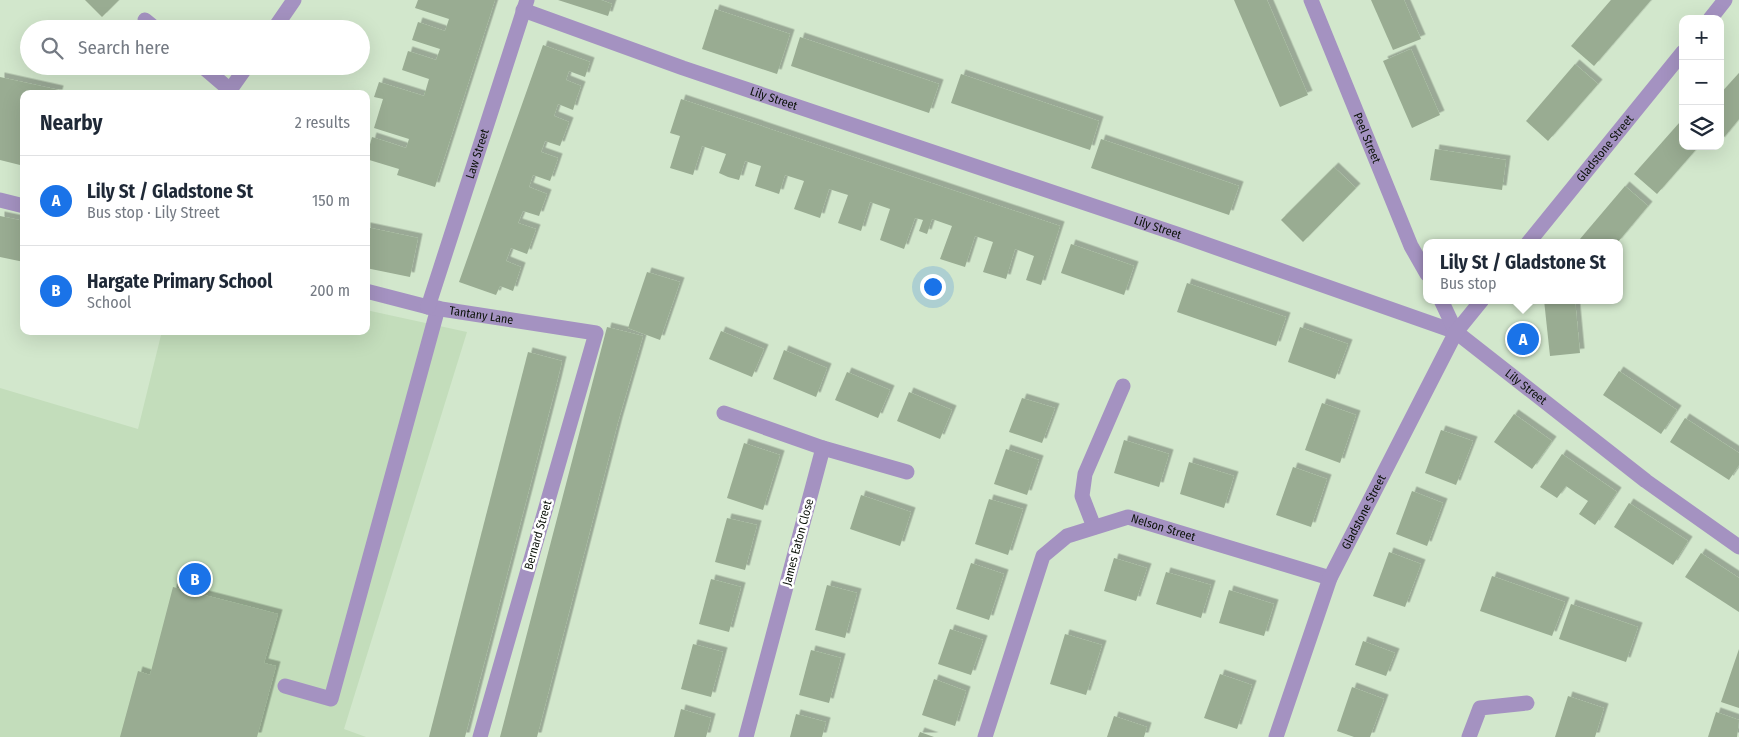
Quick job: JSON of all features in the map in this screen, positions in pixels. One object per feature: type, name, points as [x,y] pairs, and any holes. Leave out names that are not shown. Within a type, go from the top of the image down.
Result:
[{"type":"street","points":[[280,20],[294,0]]},
{"type":"street","name":"Peel Street","points":[[1311,0],[1411,246],[1423,267]]},
{"type":"street","points":[[1713,15],[1725,0]]},
{"type":"street","name":"Law Street","points":[[285,686],[331,699],[433,308],[525,5]]},
{"type":"street","name":"Lily Street","points":[[525,5],[683,68],[1180,235],[1456,332],[1646,481],[1739,547]]},
{"type":"street","name":"Gladstone Street","points":[[1531,239],[1679,57]]},
{"type":"street","points":[[212,75],[230,90],[241,75]]},
{"type":"street","points":[[0,200],[20,205]]},
{"type":"street","name":"Tantany Lane","points":[[370,292],[433,308],[596,333]]},
{"type":"street","points":[[1443,304],[1456,332]]},
{"type":"street","name":"Gladstone Street","points":[[1276,737],[1330,578],[1456,332],[1479,304]]},
{"type":"street","name":"Bernard Street","points":[[480,737],[596,333]]},
{"type":"street","points":[[1094,527],[1082,496],[1085,474],[1123,386]]},
{"type":"street","points":[[724,413],[823,448],[907,472]]},
{"type":"street","name":"James Eaton Close","points":[[746,737],[823,448]]},
{"type":"street","name":"Nelson Street","points":[[985,737],[1044,556],[1067,536],[1128,517],[1330,578]]},
{"type":"street","points":[[1469,737],[1480,708],[1527,703]]},
{"type":"shaded area","points":[[370,311],[467,332],[344,729],[366,737],[0,737],[0,388],[138,429],[161,335],[370,335]]},
{"type":"building","points":[[85,0],[119,0],[102,17]]},
{"type":"building","points":[[418,0],[495,0],[435,187],[397,175],[399,169],[370,160],[372,137],[406,148],[409,139],[374,128],[383,99],[374,97],[379,82],[424,96],[429,79],[402,70],[408,51],[436,60],[440,49],[412,40],[418,22],[445,31],[449,19],[415,8]]},
{"type":"building","points":[[558,0],[601,0],[612,4],[608,16]]},
{"type":"building","points":[[1234,0],[1267,0],[1308,95],[1280,107]]},
{"type":"building","points":[[1371,0],[1404,0],[1421,39],[1393,50]]},
{"type":"building","points":[[1611,0],[1651,0],[1594,66],[1571,46]]},
{"type":"building","points":[[715,9],[790,34],[777,74],[702,49]]},
{"type":"building","points":[[800,37],[939,84],[929,113],[791,66]]},
{"type":"building","points":[[543,45],[590,62],[585,77],[569,71],[566,80],[581,86],[573,110],[558,104],[554,116],[569,122],[560,146],[545,141],[541,152],[558,158],[554,170],[550,181],[533,175],[529,187],[547,194],[539,216],[523,211],[518,223],[536,229],[527,254],[511,248],[506,261],[521,267],[513,291],[500,286],[496,295],[459,282]]},
{"type":"building","points":[[1411,49],[1440,115],[1412,128],[1383,61]]},
{"type":"building","points":[[1575,64],[1598,84],[1548,141],[1526,121]]},
{"type":"building","points":[[1739,73],[1739,119],[1724,137],[1724,105],[1724,90]]},
{"type":"building","points":[[961,74],[1099,121],[1090,150],[951,103]]},
{"type":"building","points":[[0,77],[59,90],[20,90],[20,165],[0,160]]},
{"type":"building","points":[[681,99],[1060,226],[1041,285],[1026,280],[1034,256],[1015,249],[1006,279],[983,272],[993,242],[975,236],[965,267],[940,259],[952,226],[932,219],[927,234],[919,231],[923,220],[915,218],[904,249],[880,240],[890,209],[870,202],[861,231],[838,223],[848,195],[829,189],[820,218],[794,209],[804,181],[785,175],[779,194],[755,186],[761,166],[745,161],[739,180],[728,177],[719,173],[726,154],[702,146],[693,175],[670,168],[680,136],[670,133]]},
{"type":"building","points":[[1679,123],[1679,150],[1696,150],[1657,194],[1634,174]]},
{"type":"building","points":[[1101,139],[1239,186],[1229,215],[1091,168]]},
{"type":"building","points":[[1435,149],[1506,160],[1502,190],[1430,180]]},
{"type":"building","points":[[1334,167],[1356,188],[1303,242],[1281,220]]},
{"type":"building","points":[[1625,186],[1648,206],[1620,239],[1580,239]]},
{"type":"building","points":[[0,216],[20,220],[20,261],[0,257]]},
{"type":"building","points":[[370,228],[418,238],[410,277],[370,269]]},
{"type":"building","points":[[1071,244],[1134,266],[1124,295],[1061,273]]},
{"type":"building","points":[[647,272],[680,282],[660,340],[628,328]]},
{"type":"building","points":[[1187,283],[1286,317],[1276,346],[1177,312]]},
{"type":"building","points":[[1544,304],[1575,304],[1580,353],[1550,356]]},
{"type":"building","points":[[607,327],[643,336],[618,422],[537,737],[500,737]]},
{"type":"building","points":[[1300,327],[1348,344],[1335,379],[1288,362]]},
{"type":"building","points":[[721,331],[764,349],[752,377],[709,359]]},
{"type":"building","points":[[784,350],[827,368],[816,397],[773,379]]},
{"type":"building","points":[[528,352],[562,361],[557,382],[465,737],[429,737]]},
{"type":"building","points":[[1619,371],[1677,410],[1661,434],[1603,395]]},
{"type":"building","points":[[847,372],[890,390],[878,418],[835,400]]},
{"type":"building","points":[[909,392],[952,410],[940,439],[897,421]]},
{"type":"building","points":[[1022,398],[1055,408],[1042,443],[1009,432]]},
{"type":"building","points":[[1322,403],[1356,415],[1340,463],[1305,450]]},
{"type":"building","points":[[1514,414],[1552,441],[1532,469],[1494,442]]},
{"type":"building","points":[[1685,418],[1739,453],[1739,465],[1729,480],[1670,442]]},
{"type":"building","points":[[1441,430],[1473,441],[1456,485],[1425,473]]},
{"type":"building","points":[[1124,440],[1169,454],[1159,487],[1114,473]]},
{"type":"building","points":[[744,443],[780,455],[763,510],[727,498]]},
{"type":"building","points":[[1006,449],[1039,460],[1027,495],[994,484]]},
{"type":"building","points":[[1562,454],[1617,492],[1595,525],[1579,514],[1588,501],[1566,486],[1557,498],[1540,487]]},
{"type":"building","points":[[1189,462],[1234,476],[1224,508],[1180,494]]},
{"type":"building","points":[[1293,467],[1327,479],[1311,527],[1276,515]]},
{"type":"building","points":[[1412,491],[1443,503],[1427,546],[1396,534]]},
{"type":"building","points":[[861,495],[911,512],[900,546],[850,529]]},
{"type":"building","points":[[989,499],[1023,509],[1008,555],[975,544]]},
{"type":"building","points":[[1629,503],[1688,541],[1673,565],[1614,527]]},
{"type":"building","points":[[727,518],[757,525],[745,570],[715,562]]},
{"type":"building","points":[[1389,552],[1421,564],[1405,607],[1373,596]]},
{"type":"building","points":[[1701,553],[1739,578],[1739,612],[1685,577]]},
{"type":"building","points":[[1114,558],[1147,568],[1136,601],[1104,591]]},
{"type":"building","points":[[971,563],[1004,574],[989,620],[956,609]]},
{"type":"building","points":[[1166,572],[1211,585],[1201,618],[1156,604]]},
{"type":"building","points":[[1492,576],[1565,602],[1552,636],[1480,611]]},
{"type":"building","points":[[711,579],[741,587],[729,632],[699,624]]},
{"type":"building","points":[[827,585],[857,593],[845,638],[815,630]]},
{"type":"building","points":[[173,587],[278,614],[264,663],[276,666],[257,737],[120,737],[138,671],[150,675]]},
{"type":"building","points":[[1229,590],[1274,604],[1264,636],[1219,623]]},
{"type":"building","points":[[1571,604],[1638,627],[1626,662],[1559,639]]},
{"type":"building","points":[[950,629],[983,640],[971,675],[938,664]]},
{"type":"building","points":[[1065,634],[1102,645],[1086,695],[1050,684]]},
{"type":"building","points":[[1363,641],[1395,653],[1386,676],[1355,665]]},
{"type":"building","points":[[693,644],[723,652],[711,697],[681,689]]},
{"type":"building","points":[[1739,649],[1739,708],[1721,702]]},
{"type":"building","points":[[811,650],[841,658],[829,703],[799,695]]},
{"type":"building","points":[[1220,674],[1252,685],[1237,729],[1204,718]]},
{"type":"building","points":[[934,679],[966,691],[955,726],[922,715]]},
{"type":"building","points":[[1352,687],[1384,699],[1370,737],[1354,737],[1337,731]]},
{"type":"building","points":[[1568,696],[1604,708],[1595,737],[1555,737]]},
{"type":"building","points":[[681,709],[711,718],[706,737],[674,737]]},
{"type":"building","points":[[1716,712],[1739,720],[1737,737],[1708,737]]},
{"type":"building","points":[[796,714],[826,722],[822,737],[790,737]]},
{"type":"building","points":[[1114,716],[1147,727],[1144,737],[1107,737]]},
{"type":"building","points":[[920,732],[934,737],[918,737]]},
{"type":"place","name":"Lily St / Gladstone St","points":[[1523,339]]},
{"type":"place","name":"Hargate Primary School","points":[[195,579]]}]
